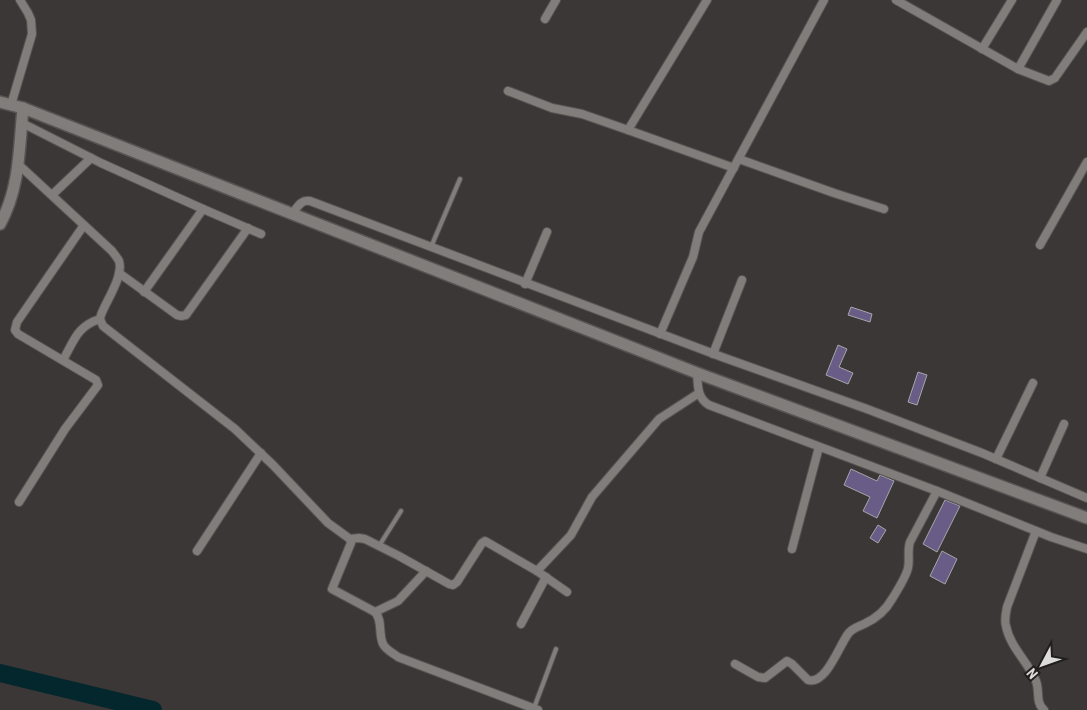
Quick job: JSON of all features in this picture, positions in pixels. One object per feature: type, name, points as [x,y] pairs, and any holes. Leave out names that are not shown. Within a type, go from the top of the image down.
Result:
[{"type":"street","points":[[12,105],[32,34],[31,20],[20,0]]},
{"type":"street","points":[[545,19],[556,0]]},
{"type":"street","points":[[628,130],[707,0]]},
{"type":"street","points":[[660,334],[693,257],[699,232],[824,0]]},
{"type":"street","points":[[896,0],[1018,69],[1049,81],[1056,77],[1087,32]]},
{"type":"street","points":[[982,49],[1012,0]]},
{"type":"street","points":[[1018,69],[1057,0]]},
{"type":"street","points":[[508,91],[552,108],[582,114],[734,168]]},
{"type":"street","points":[[0,102],[23,108],[696,373],[1087,518]]},
{"type":"street","points":[[0,224],[7,211],[15,187],[23,108]]},
{"type":"street","points":[[22,123],[91,158],[261,234]]},
{"type":"street","points":[[52,195],[91,158]]},
{"type":"street","points":[[739,159],[884,209]]},
{"type":"street","points":[[1040,246],[1087,162]]},
{"type":"street","points":[[18,165],[112,251],[119,261],[119,273],[100,319],[102,326],[235,429],[261,453],[328,523],[350,539],[362,538],[453,585],[485,541],[537,571],[567,592]]},
{"type":"street","points":[[292,214],[306,200],[525,284],[867,409],[996,459],[1087,498]]},
{"type":"street","points":[[144,292],[204,209]]},
{"type":"street","points":[[19,502],[69,424],[98,385],[96,380],[15,331],[18,322],[84,225]]},
{"type":"street","points":[[119,273],[181,316],[186,314],[248,228]]},
{"type":"street","points":[[525,284],[547,232]]},
{"type":"street","points":[[713,354],[742,280]]},
{"type":"street","points":[[63,360],[83,327],[91,321],[100,319]]},
{"type":"street","points":[[696,373],[698,393],[702,400],[709,405],[937,491],[1051,537],[1087,549]]},
{"type":"street","points":[[996,459],[1033,383]]},
{"type":"street","points":[[537,571],[571,535],[592,497],[659,419],[698,393]]},
{"type":"street","points":[[1040,478],[1064,424]]},
{"type":"street","points":[[792,549],[819,447]]},
{"type":"street","points":[[197,551],[261,453]]},
{"type":"street","points":[[735,664],[762,678],[768,677],[787,661],[808,680],[815,680],[822,676],[849,633],[870,621],[883,611],[892,600],[908,570],[910,542],[937,491]]},
{"type":"street","points":[[1036,530],[1005,616],[1005,625],[1012,642],[1036,682],[1038,703],[1044,710]]},
{"type":"street","points":[[350,539],[350,544],[332,589],[378,615],[383,644],[386,648],[398,657],[536,709]]},
{"type":"street","points":[[375,612],[398,602],[426,571]]},
{"type":"street","points":[[522,624],[546,577]]},
{"type":"lane","points":[[431,248],[460,179]]},
{"type":"lane","points":[[379,546],[401,511]]},
{"type":"lane","points":[[536,709],[556,649]]},
{"type":"building","points":[[851,307],[872,314],[870,322],[848,315]]},
{"type":"building","points":[[838,345],[847,349],[839,367],[853,373],[848,384],[826,375]]},
{"type":"building","points":[[918,372],[927,375],[917,405],[908,402]]},
{"type":"building","points":[[851,469],[877,481],[880,475],[894,481],[877,518],[863,511],[870,497],[844,485]]},
{"type":"building","points":[[945,500],[960,506],[937,552],[923,544]]},
{"type":"building","points":[[878,525],[886,530],[878,543],[870,538]]},
{"type":"building","points":[[942,551],[957,559],[945,584],[930,576]]},
{"type":"waterway","points":[[0,673],[153,710]]}]
